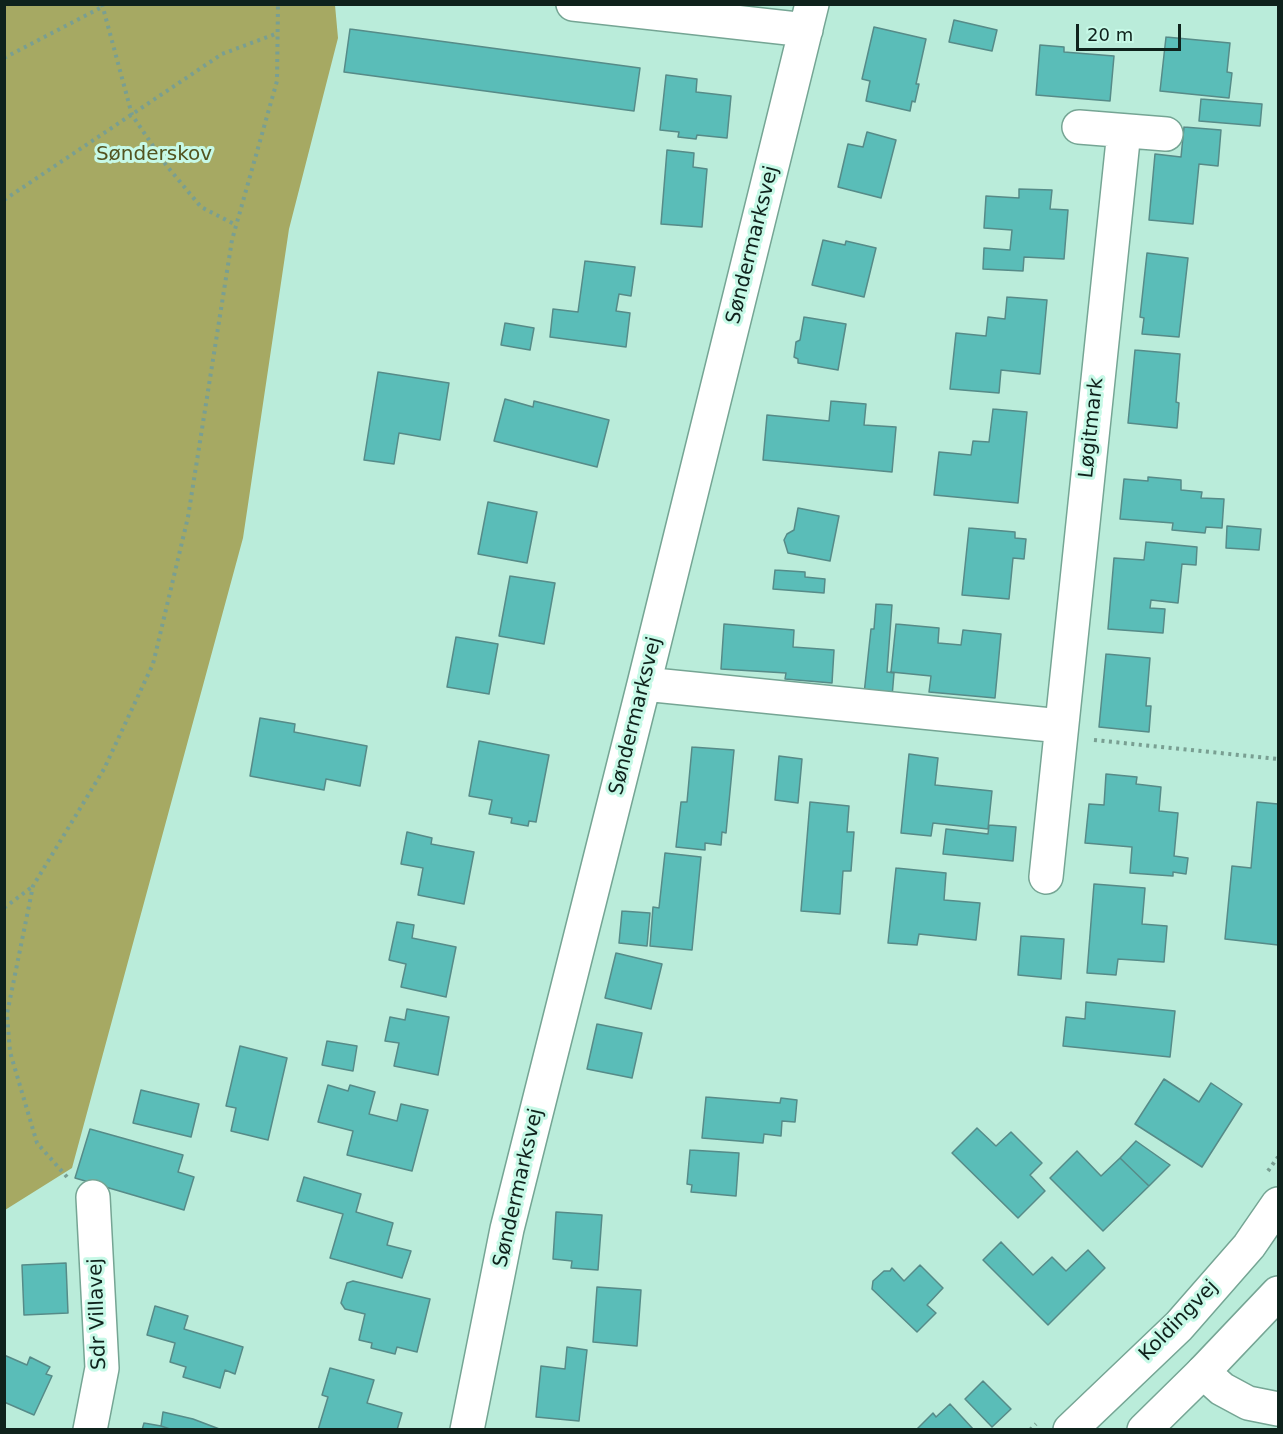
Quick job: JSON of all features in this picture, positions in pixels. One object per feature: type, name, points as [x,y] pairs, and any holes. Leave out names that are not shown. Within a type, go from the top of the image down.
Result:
[{"type":"street","points":[[573,4],[809,17]]},
{"type":"street","name":"Søndermarksvej","points":[[467,1430],[507,1229],[645,684],[809,17]]},
{"type":"street","points":[[1079,127],[1166,134]]},
{"type":"street","name":"Løgitmark","points":[[1046,877],[1124,131]]},
{"type":"street","points":[[645,684],[1061,731]]},
{"type":"street","name":"Sdr Villavej","points":[[90,1430],[102,1368],[93,1197]]},
{"type":"street","name":"Koldingvej","points":[[1070,1430],[1179,1326],[1249,1246],[1278,1204]]},
{"type":"street","points":[[1144,1430],[1278,1293]]},
{"type":"street","points":[[1203,1372],[1222,1389],[1248,1403],[1278,1409]]},
{"type":"path","points":[[93,1197],[66,1176],[37,1143],[10,1052],[6,1013],[33,886],[105,770],[153,664],[188,517],[232,240],[277,81],[278,4]]},
{"type":"path","points":[[4,58],[102,6],[132,116],[166,165],[201,207],[236,225]]},
{"type":"path","points":[[4,200],[222,54],[278,33]]},
{"type":"path","points":[[1061,731],[1278,759]]},
{"type":"path","points":[[4,908],[33,886]]},
{"type":"green space","name":"Sønderskov","points":[[5,4],[335,5],[338,38],[289,229],[243,538],[72,1168],[5,1210]]},
{"type":"building","points":[[954,20],[997,30],[992,51],[949,42]]},
{"type":"building","points":[[874,27],[926,39],[916,84],[919,84],[915,102],[912,101],[910,111],[866,101],[870,81],[862,79]]},
{"type":"building","points":[[350,29],[640,68],[634,111],[344,72]]},
{"type":"building","points":[[1166,37],[1230,43],[1227,72],[1232,73],[1229,98],[1160,91]]},
{"type":"building","points":[[1040,45],[1064,47],[1064,52],[1114,56],[1110,101],[1036,95]]},
{"type":"building","points":[[666,75],[697,79],[696,92],[731,96],[727,138],[697,135],[696,139],[678,137],[679,132],[660,130]]},
{"type":"building","points":[[1201,99],[1262,104],[1260,126],[1199,121]]},
{"type":"building","points":[[1184,127],[1221,130],[1218,166],[1199,164],[1193,224],[1149,220],[1155,154],[1181,157]]},
{"type":"building","points":[[867,132],[896,140],[881,198],[838,187],[848,144],[863,147]]},
{"type":"building","points":[[667,150],[694,153],[693,167],[707,169],[702,227],[661,224]]},
{"type":"building","points":[[1019,189],[1052,190],[1050,209],[1068,210],[1064,259],[1024,257],[1023,271],[983,269],[984,248],[1010,250],[1012,230],[984,228],[986,196],[1019,198]]},
{"type":"building","points":[[823,240],[845,245],[846,241],[876,248],[864,297],[812,285]]},
{"type":"building","points":[[1147,253],[1188,258],[1179,337],[1142,334],[1144,318],[1140,317]]},
{"type":"building","points":[[585,261],[635,267],[631,296],[619,294],[616,311],[630,313],[626,347],[550,337],[553,309],[578,312]]},
{"type":"building","points":[[1007,297],[1047,300],[1040,374],[1001,370],[999,393],[950,389],[956,333],[986,336],[988,317],[1005,319]]},
{"type":"building","points":[[804,317],[846,324],[838,370],[798,363],[798,359],[794,357]]},
{"type":"building","points":[[505,323],[534,328],[530,350],[501,345]]},
{"type":"building","points":[[1135,350],[1180,354],[1176,402],[1179,403],[1177,428],[1128,423]]},
{"type":"building","points":[[378,372],[449,383],[440,440],[399,433],[394,464],[364,460]]},
{"type":"building","points":[[505,399],[533,407],[534,401],[609,420],[597,467],[494,441]]},
{"type":"building","points":[[831,401],[866,404],[864,425],[896,427],[892,472],[763,460],[767,415],[829,421]]},
{"type":"building","points":[[993,409],[1027,412],[1018,503],[934,495],[939,452],[971,455],[973,441],[989,442]]},
{"type":"building","points":[[1148,477],[1181,480],[1181,490],[1202,492],[1201,498],[1224,499],[1222,528],[1206,527],[1205,533],[1172,530],[1173,523],[1120,519],[1124,479],[1148,481]]},
{"type":"building","points":[[488,502],[537,512],[527,563],[478,554]]},
{"type":"building","points":[[798,508],[839,516],[830,561],[788,553],[784,540],[787,534],[794,530]]},
{"type":"building","points":[[1227,526],[1261,529],[1259,550],[1226,548]]},
{"type":"building","points":[[969,528],[1015,532],[1015,538],[1026,539],[1024,559],[1013,558],[1009,599],[962,595]]},
{"type":"building","points":[[1146,542],[1197,547],[1196,565],[1182,564],[1178,603],[1151,600],[1150,608],[1165,609],[1163,633],[1108,629],[1114,558],[1144,560]]},
{"type":"building","points":[[775,570],[805,572],[805,577],[825,579],[824,593],[773,589]]},
{"type":"building","points":[[510,576],[555,583],[544,644],[499,636]]},
{"type":"building","points":[[876,604],[892,605],[887,672],[894,673],[892,697],[864,694]]},
{"type":"building","points":[[724,624],[794,630],[793,647],[834,650],[832,683],[785,679],[786,673],[721,669]]},
{"type":"building","points":[[896,624],[939,628],[938,643],[961,645],[963,630],[1001,634],[995,698],[929,692],[931,676],[891,672]]},
{"type":"building","points":[[456,637],[498,644],[489,694],[447,687]]},
{"type":"building","points":[[1106,654],[1150,658],[1146,706],[1151,706],[1149,732],[1099,727]]},
{"type":"building","points":[[260,718],[295,724],[294,732],[367,746],[360,786],[326,779],[324,790],[250,776]]},
{"type":"building","points":[[479,741],[549,755],[536,822],[529,821],[528,826],[511,823],[512,818],[489,814],[492,800],[469,796]]},
{"type":"building","points":[[692,747],[734,750],[726,833],[722,832],[721,845],[705,843],[705,850],[676,847],[681,802],[687,802]]},
{"type":"building","points":[[909,754],[938,758],[935,785],[992,791],[988,829],[933,823],[931,836],[901,833]]},
{"type":"building","points":[[779,756],[802,759],[798,803],[775,800]]},
{"type":"building","points":[[1106,774],[1137,777],[1136,784],[1161,787],[1159,811],[1178,813],[1174,856],[1188,858],[1186,874],[1173,872],[1173,876],[1130,873],[1132,847],[1085,843],[1089,804],[1104,805]]},
{"type":"building","points":[[810,802],[849,806],[847,832],[854,832],[851,871],[843,871],[840,914],[801,911]]},
{"type":"building","points":[[1257,802],[1278,804],[1278,945],[1225,939],[1232,866],[1251,868]]},
{"type":"building","points":[[989,825],[1016,827],[1013,861],[943,854],[946,829],[988,834]]},
{"type":"building","points":[[407,832],[432,838],[431,844],[474,852],[464,904],[418,895],[423,868],[401,864]]},
{"type":"building","points":[[665,853],[701,857],[692,950],[650,946],[653,907],[659,908]]},
{"type":"building","points":[[896,868],[946,873],[944,900],[980,903],[976,940],[919,934],[917,945],[888,943]]},
{"type":"building","points":[[1094,884],[1145,888],[1142,924],[1167,926],[1164,962],[1118,959],[1116,975],[1087,973]]},
{"type":"building","points":[[622,911],[650,913],[647,946],[619,943]]},
{"type":"building","points":[[397,922],[414,925],[412,938],[456,947],[446,997],[401,987],[406,964],[389,960]]},
{"type":"building","points":[[1021,936],[1064,939],[1061,979],[1018,975]]},
{"type":"building","points":[[616,953],[662,964],[651,1009],[605,998]]},
{"type":"building","points":[[1086,1002],[1175,1011],[1170,1057],[1063,1046],[1066,1017],[1085,1019]]},
{"type":"building","points":[[407,1009],[449,1017],[438,1075],[394,1066],[399,1043],[385,1041],[390,1017],[405,1020]]},
{"type":"building","points":[[597,1024],[642,1033],[632,1078],[587,1069]]},
{"type":"building","points":[[327,1041],[357,1046],[353,1071],[322,1065]]},
{"type":"building","points":[[240,1046],[287,1058],[268,1140],[231,1131],[236,1108],[226,1106]]},
{"type":"building","points":[[1164,1079],[1199,1102],[1211,1083],[1242,1104],[1202,1167],[1135,1124]]},
{"type":"building","points":[[328,1085],[348,1091],[350,1085],[375,1092],[369,1114],[397,1121],[401,1104],[428,1110],[412,1171],[347,1155],[353,1131],[318,1122]]},
{"type":"building","points":[[141,1090],[199,1104],[191,1137],[133,1123]]},
{"type":"building","points":[[706,1097],[780,1103],[781,1098],[797,1100],[795,1122],[782,1121],[781,1136],[764,1134],[763,1143],[702,1138]]},
{"type":"building","points":[[977,1128],[996,1146],[1011,1132],[1042,1163],[1030,1175],[1045,1191],[1018,1218],[952,1153]]},
{"type":"building","points":[[90,1129],[183,1155],[178,1172],[194,1177],[184,1210],[75,1178]]},
{"type":"building","points":[[1136,1141],[1170,1165],[1149,1186],[1120,1158]]},
{"type":"building","points":[[690,1150],[739,1153],[736,1196],[691,1192],[692,1185],[687,1184]]},
{"type":"building","points":[[1077,1151],[1101,1176],[1120,1158],[1149,1186],[1103,1231],[1050,1178]]},
{"type":"building","points":[[304,1177],[361,1194],[356,1212],[393,1223],[387,1245],[411,1251],[402,1278],[330,1258],[343,1214],[297,1201]]},
{"type":"building","points":[[556,1212],[602,1215],[598,1270],[571,1268],[572,1261],[553,1259]]},
{"type":"building","points":[[1001,1242],[1033,1275],[1052,1257],[1066,1271],[1088,1250],[1105,1268],[1048,1325],[983,1260]]},
{"type":"building","points":[[66,1263],[68,1313],[24,1315],[22,1265]]},
{"type":"building","points":[[920,1265],[943,1288],[927,1305],[936,1313],[917,1332],[872,1289],[873,1281],[884,1271],[890,1271],[892,1268],[904,1281]]},
{"type":"building","points":[[353,1281],[430,1299],[417,1352],[397,1347],[395,1354],[371,1348],[372,1343],[359,1340],[365,1314],[345,1309],[341,1303],[347,1283]]},
{"type":"building","points":[[597,1287],[641,1290],[637,1346],[593,1342]]},
{"type":"building","points":[[155,1306],[188,1316],[184,1329],[243,1347],[235,1374],[225,1370],[220,1388],[183,1377],[186,1367],[170,1362],[175,1343],[147,1335]]},
{"type":"building","points":[[567,1347],[587,1350],[579,1421],[536,1417],[541,1366],[565,1369]]},
{"type":"building","points":[[4,1355],[27,1365],[30,1357],[50,1367],[46,1374],[52,1376],[34,1415],[4,1402]]},
{"type":"building","points":[[330,1368],[374,1380],[367,1403],[402,1413],[397,1430],[318,1430],[328,1397],[322,1395]]},
{"type":"building","points":[[983,1381],[1011,1409],[992,1427],[965,1399]]},
{"type":"building","points":[[950,1404],[974,1430],[916,1430],[933,1413],[936,1417]]},
{"type":"building","points":[[163,1412],[193,1419],[222,1430],[173,1430],[161,1426]]},
{"type":"building","points":[[144,1423],[161,1426],[173,1430],[142,1430]]}]
